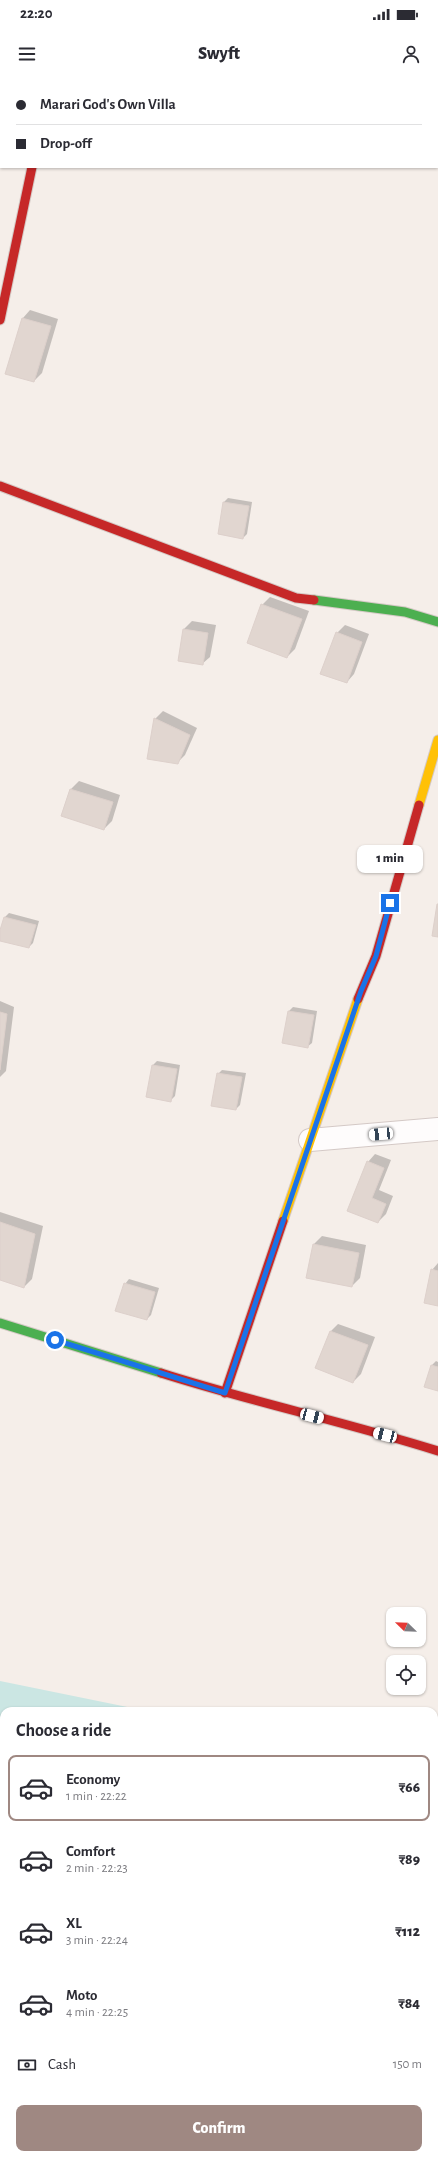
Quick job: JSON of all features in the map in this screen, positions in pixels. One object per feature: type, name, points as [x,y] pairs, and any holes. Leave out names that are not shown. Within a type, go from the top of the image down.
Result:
[{"type":"street","points":[[0,320],[32,168]]},
{"type":"street","points":[[0,486],[296,598],[405,612],[438,622]]},
{"type":"street","points":[[225,1393],[361,991],[376,956],[438,740]]},
{"type":"street","points":[[310,1140],[438,1129]]},
{"type":"street","points":[[0,1323],[225,1393],[400,1439],[438,1451]]},
{"type":"water","points":[[0,1681],[127,1707],[0,1707]]},
{"type":"building","points":[[22,318],[51,326],[34,382],[5,374]]},
{"type":"building","points":[[223,502],[249,506],[243,539],[218,534]]},
{"type":"building","points":[[261,604],[302,619],[287,658],[247,643]]},
{"type":"building","points":[[183,629],[208,633],[203,665],[178,661]]},
{"type":"building","points":[[336,632],[362,642],[347,683],[320,674]]},
{"type":"building","points":[[154,718],[190,735],[178,764],[147,759]]},
{"type":"building","points":[[70,789],[113,802],[104,830],[61,816]]},
{"type":"building","points":[[438,904],[438,937],[432,936]]},
{"type":"building","points":[[4,917],[36,925],[29,948],[0,941],[0,930]]},
{"type":"building","points":[[288,1011],[314,1015],[308,1048],[282,1043]]},
{"type":"building","points":[[0,1012],[7,1014],[0,1070]]},
{"type":"building","points":[[152,1065],[177,1069],[171,1102],[146,1097]]},
{"type":"building","points":[[217,1073],[242,1077],[236,1110],[211,1106]]},
{"type":"building","points":[[367,1161],[384,1168],[372,1198],[386,1204],[378,1223],[347,1211]]},
{"type":"building","points":[[0,1222],[35,1234],[24,1288],[0,1280]]},
{"type":"building","points":[[313,1244],[359,1253],[352,1287],[306,1278]]},
{"type":"building","points":[[431,1269],[438,1271],[438,1306],[424,1303]]},
{"type":"building","points":[[124,1283],[155,1292],[147,1320],[115,1311]]},
{"type":"building","points":[[330,1331],[368,1345],[353,1383],[315,1368]]},
{"type":"building","points":[[431,1365],[438,1367],[438,1391],[424,1387]]},
{"type":"traffic: fast","points":[[314,600],[405,612],[438,622]]},
{"type":"traffic: fast","points":[[0,1323],[161,1373]]},
{"type":"traffic: slow","points":[[419,805],[438,740]]},
{"type":"traffic: slow","points":[[283,1221],[358,999]]},
{"type":"traffic: jam","points":[[0,320],[32,168]]},
{"type":"traffic: jam","points":[[0,486],[296,598],[314,600]]},
{"type":"traffic: jam","points":[[358,999],[376,956],[419,805]]},
{"type":"traffic: jam","points":[[225,1393],[283,1221]]},
{"type":"traffic: jam","points":[[161,1373],[438,1451]]},
{"type":"route","points":[[55,1340],[225,1393],[361,991],[376,956],[390,903]]}]
